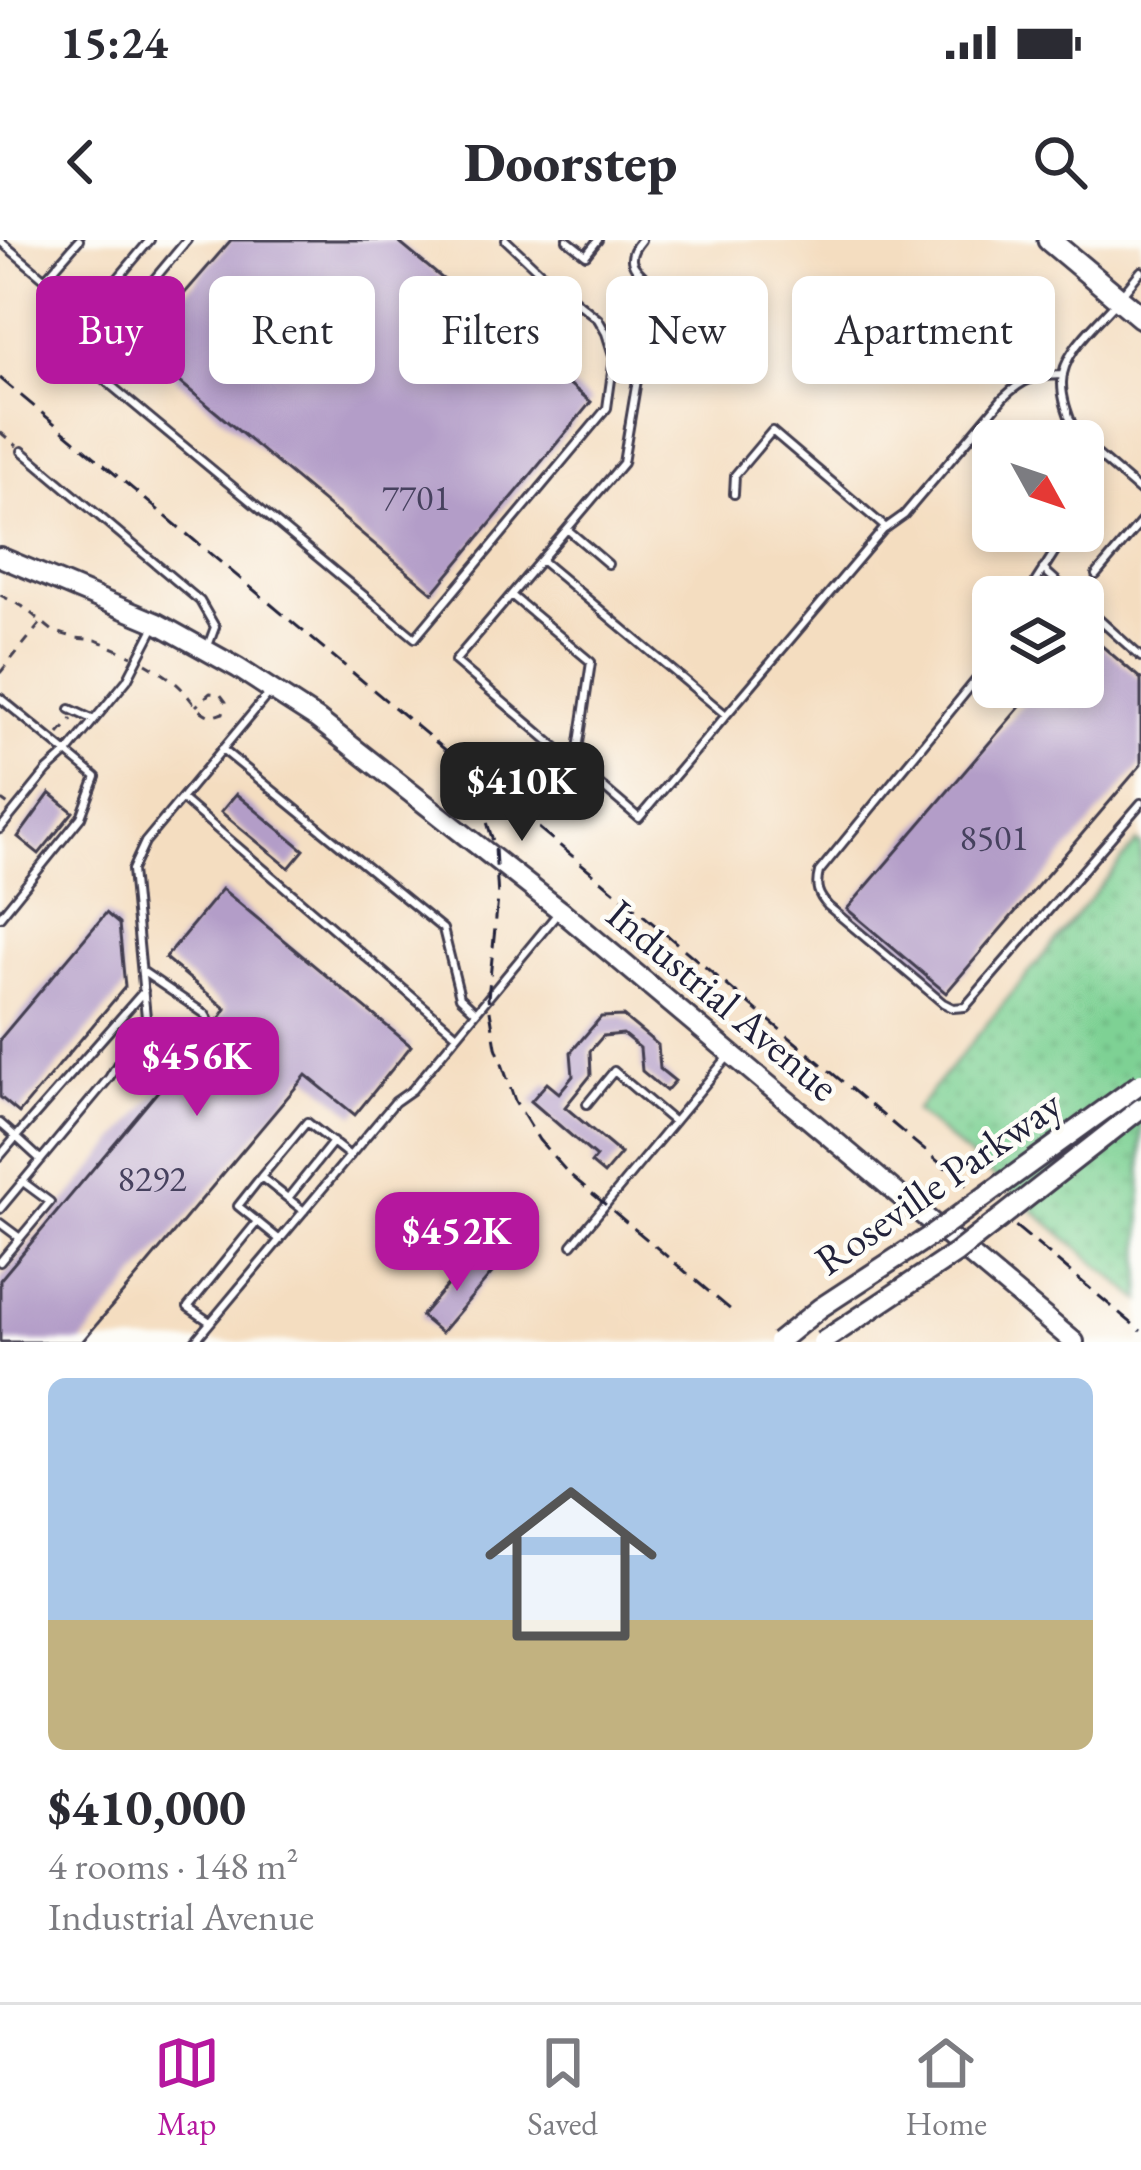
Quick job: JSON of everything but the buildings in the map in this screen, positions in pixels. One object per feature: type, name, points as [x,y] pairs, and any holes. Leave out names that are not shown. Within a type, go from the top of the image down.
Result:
[{"type":"main road","points":[[1048,240],[1141,317]]},
{"type":"street","name":"Industrial Avenue","points":[[0,557],[157,623],[272,689],[340,736],[560,910],[1074,1342]]},
{"type":"street","name":"Roseville Parkway","points":[[778,1342],[1141,1083]]},
{"type":"street","name":"Roseville Parkway","points":[[822,1342],[956,1253],[1141,1108]]},
{"type":"lane","points":[[0,241],[46,279],[80,240]]},
{"type":"lane","points":[[120,276],[150,240]]},
{"type":"lane","points":[[187,240],[84,363],[415,638],[607,408],[614,358],[604,328],[506,240]]},
{"type":"lane","points":[[567,240],[586,255],[598,240]]},
{"type":"lane","points":[[640,240],[631,261],[653,285],[623,463],[455,662],[639,818],[886,528],[904,515],[1018,384],[1034,376],[1063,375]]},
{"type":"lane","points":[[1071,420],[1063,375],[1072,354],[1141,271]]},
{"type":"lane","points":[[734,494],[735,475],[772,431],[886,528]]},
{"type":"lane","points":[[22,451],[200,601],[215,627],[206,650]]},
{"type":"lane","points":[[1104,460],[1141,492]]},
{"type":"lane","points":[[1096,575],[1141,522]]},
{"type":"lane","points":[[567,529],[608,564]]},
{"type":"lane","points":[[1038,576],[1054,552]]},
{"type":"lane","points":[[541,560],[726,715]]},
{"type":"lane","points":[[1042,569],[1050,576]]},
{"type":"lane","points":[[511,595],[591,662],[576,764]]},
{"type":"lane","points":[[0,829],[127,680],[157,623]]},
{"type":"lane","points":[[1104,624],[1141,657]]},
{"type":"lane","points":[[972,684],[819,872],[816,884],[828,906],[943,1003],[964,1007],[1141,803]]},
{"type":"lane","points":[[0,1209],[147,1028],[132,870],[145,842],[272,689]]},
{"type":"lane","points":[[0,698],[96,777],[81,818],[0,917]]},
{"type":"lane","points":[[74,711],[94,720]]},
{"type":"lane","points":[[222,749],[443,929],[460,997],[476,1012]]},
{"type":"lane","points":[[181,799],[458,1035]]},
{"type":"lane","points":[[0,810],[9,818]]},
{"type":"lane","points":[[194,1342],[560,910]]},
{"type":"lane","points":[[142,970],[208,1019],[196,1040],[186,1043],[147,1028]]},
{"type":"lane","points":[[0,1156],[143,991]]},
{"type":"lane","points":[[572,1245],[730,1054]]},
{"type":"lane","points":[[587,1104],[614,1071],[674,1122]]},
{"type":"lane","points":[[280,1240],[238,1206],[261,1177],[307,1122],[350,1156]]},
{"type":"lane","points":[[0,1124],[41,1160]]},
{"type":"lane","points":[[288,1198],[333,1142]]},
{"type":"lane","points":[[261,1177],[304,1211]]},
{"type":"lane","points":[[0,1262],[50,1202],[22,1182]]},
{"type":"lane","points":[[0,1222],[20,1238]]},
{"type":"lane","points":[[210,1322],[188,1307],[257,1222]]},
{"type":"path","points":[[0,432],[22,451]]},
{"type":"path","points":[[0,596],[65,636],[96,640],[138,658],[178,685],[196,706],[205,714],[223,713],[226,702],[220,694],[211,693],[196,706]]},
{"type":"path","points":[[0,673],[41,622]]},
{"type":"path","points":[[53,742],[74,711]]},
{"type":"green space","points":[[1137,842],[1141,845],[1141,1301],[915,1111]]},
{"type":"railway","points":[[0,378],[1141,1331]]},
{"type":"railway","points":[[463,775],[483,809],[495,848],[498,898],[488,998],[496,1047],[515,1101],[539,1140],[568,1173],[732,1311]]}]
